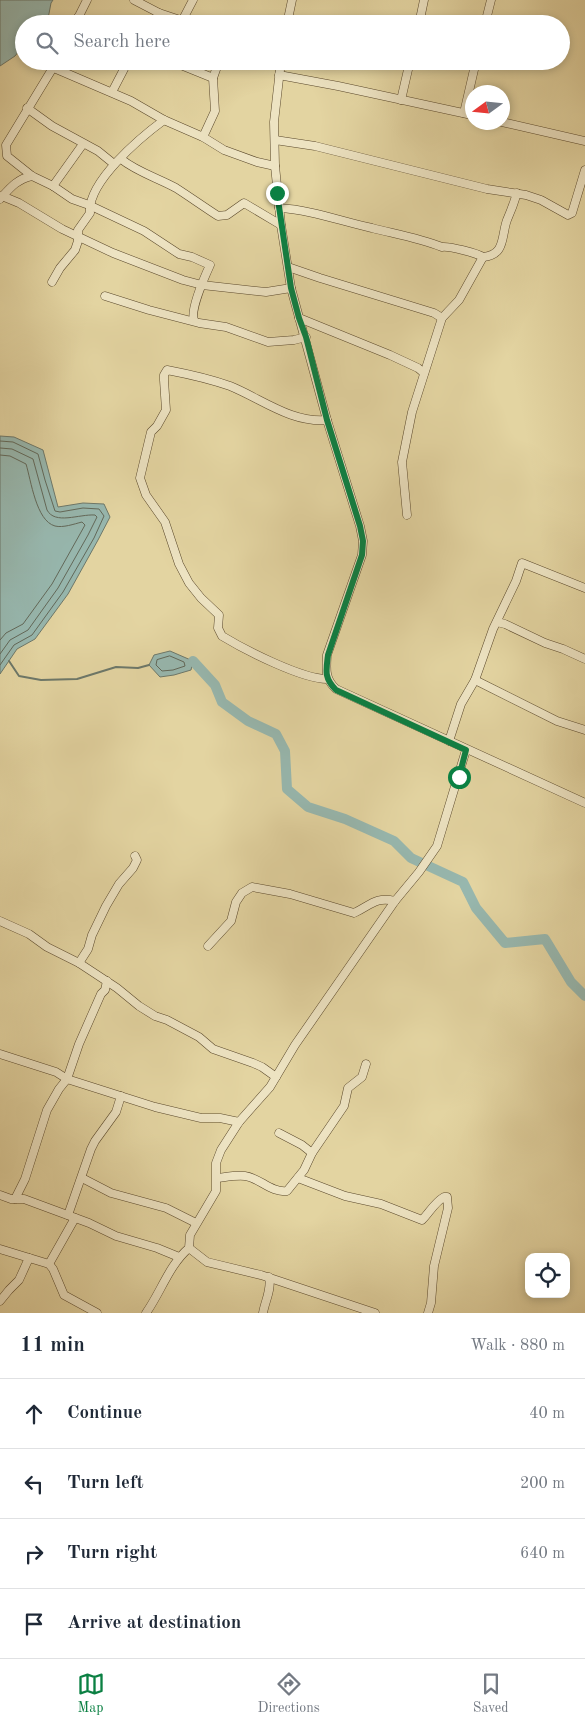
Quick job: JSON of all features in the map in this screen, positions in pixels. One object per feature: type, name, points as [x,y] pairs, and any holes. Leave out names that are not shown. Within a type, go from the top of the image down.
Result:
[{"type":"street","points":[[80,15],[87,0]]},
{"type":"street","points":[[134,0],[164,15]]},
{"type":"street","points":[[185,15],[193,0]]},
{"type":"street","points":[[289,15],[292,0]]},
{"type":"street","points":[[420,15],[424,0]]},
{"type":"street","points":[[487,15],[491,0]]},
{"type":"street","points":[[52,70],[6,145],[7,156],[32,176],[72,199],[144,231],[179,254],[192,257],[210,265],[194,305],[192,316],[194,320]]},
{"type":"street","points":[[68,70],[164,120],[203,136],[224,150],[257,162],[276,166]]},
{"type":"street","points":[[112,92],[123,70]]},
{"type":"street","points":[[193,70],[213,78]]},
{"type":"street","points":[[203,136],[215,111],[213,78],[216,70]]},
{"type":"street","points":[[280,70],[274,122],[276,166],[281,225],[291,288],[306,337],[327,420],[363,541],[362,555],[328,655],[327,679],[336,690],[585,803]]},
{"type":"street","points":[[401,100],[408,70]]},
{"type":"street","points":[[279,76],[338,86],[464,114],[474,70]]},
{"type":"street","points":[[27,108],[52,126],[83,144],[176,188],[218,216],[227,215],[244,203],[281,225]]},
{"type":"street","points":[[52,282],[60,268],[75,250],[78,242],[78,230],[90,213],[89,205],[96,190],[118,162],[146,134],[164,120]]},
{"type":"street","points":[[510,124],[585,141]]},
{"type":"street","points":[[275,140],[315,146],[487,189],[518,193],[541,200],[568,215],[572,213],[585,170]]},
{"type":"street","points":[[52,186],[83,144]]},
{"type":"street","points":[[32,176],[22,178],[14,183],[1,197],[19,203],[62,229],[113,253],[183,280],[202,285],[266,292],[291,288]]},
{"type":"street","points":[[407,515],[402,462],[412,412],[442,318],[459,300],[483,258],[494,255],[499,250],[518,193]]},
{"type":"street","points":[[279,208],[307,210],[412,237],[442,247],[447,246],[477,254],[483,258]]},
{"type":"street","points":[[288,267],[434,313],[442,318]]},
{"type":"street","points":[[105,296],[150,310],[226,327],[268,342],[306,337]]},
{"type":"street","points":[[299,318],[390,355],[418,368],[424,373]]},
{"type":"street","points":[[327,420],[315,421],[301,417],[267,405],[232,387],[206,378],[167,370],[164,375],[166,410],[157,426],[151,432],[140,478],[146,495],[165,522],[179,564],[189,583],[201,598],[219,615],[218,628],[222,636],[296,672],[318,679],[327,679]]},
{"type":"street","points":[[449,741],[461,704],[475,680],[492,629],[516,581],[522,563],[584,584]]},
{"type":"street","points":[[497,622],[585,660]]},
{"type":"street","points":[[475,680],[557,721],[585,730]]},
{"type":"street","points":[[146,1313],[179,1257],[189,1248],[190,1235],[216,1190],[216,1163],[221,1150],[239,1122],[270,1087],[295,1045],[395,900],[420,872],[437,846],[466,750]]},
{"type":"street","points":[[79,963],[88,950],[92,935],[106,906],[133,868],[137,860],[135,856]]},
{"type":"street","points":[[208,946],[231,921],[236,902],[242,893],[252,887],[290,894],[354,913],[362,910],[372,902],[384,898],[395,900]]},
{"type":"street","points":[[0,922],[29,934],[47,947],[79,963],[107,981],[138,1006],[199,1037],[213,1049],[257,1065],[276,1077]]},
{"type":"street","points":[[15,1199],[25,1179],[47,1110],[67,1079],[79,1044],[101,994],[105,990],[107,981]]},
{"type":"street","points":[[0,1054],[56,1072],[67,1079],[155,1107],[200,1118],[220,1118],[239,1122]]},
{"type":"street","points":[[217,1178],[246,1176],[281,1192],[287,1191],[304,1170],[312,1153],[344,1106],[348,1088],[362,1077],[366,1064]]},
{"type":"street","points":[[49,1264],[72,1216],[85,1164],[95,1141],[116,1112],[120,1096]]},
{"type":"street","points":[[279,1134],[302,1145],[312,1153]]},
{"type":"street","points":[[82,1178],[111,1192],[166,1208],[196,1223]]},
{"type":"street","points":[[298,1178],[346,1196],[381,1204],[422,1220],[435,1202],[444,1197],[447,1198],[448,1208],[436,1261],[428,1313]]},
{"type":"street","points":[[0,1195],[15,1199],[24,1198],[72,1216],[116,1236],[157,1248],[179,1257]]},
{"type":"street","points":[[189,1248],[206,1262],[269,1277],[375,1313]]},
{"type":"street","points":[[0,1249],[49,1264],[64,1295],[97,1313]]},
{"type":"street","points":[[0,1301],[19,1280],[29,1258]]},
{"type":"street","points":[[263,1313],[270,1288],[269,1277]]},
{"type":"water","points":[[0,0],[53,0],[49,15],[15,15],[15,56],[0,66]]},
{"type":"water","points":[[0,436],[14,437],[43,450],[58,507],[83,503],[104,504],[110,517],[68,594],[35,639],[17,649],[0,674]]},
{"type":"water","points":[[170,651],[193,661],[191,670],[160,677],[149,665],[154,655]]},
{"type":"waterway","points":[[9,661],[19,676],[41,680],[77,679],[116,667],[138,668],[149,665]]},
{"type":"waterway","points":[[193,661],[215,685],[222,702],[248,721],[276,734],[285,751],[287,789],[308,807],[345,819],[394,841],[411,858],[463,882],[476,908],[505,943],[545,939],[571,982],[585,996]]},
{"type":"route","points":[[277,193],[291,288],[306,337],[327,420],[363,541],[362,555],[328,655],[327,679],[336,690],[466,750],[459,777]]}]
